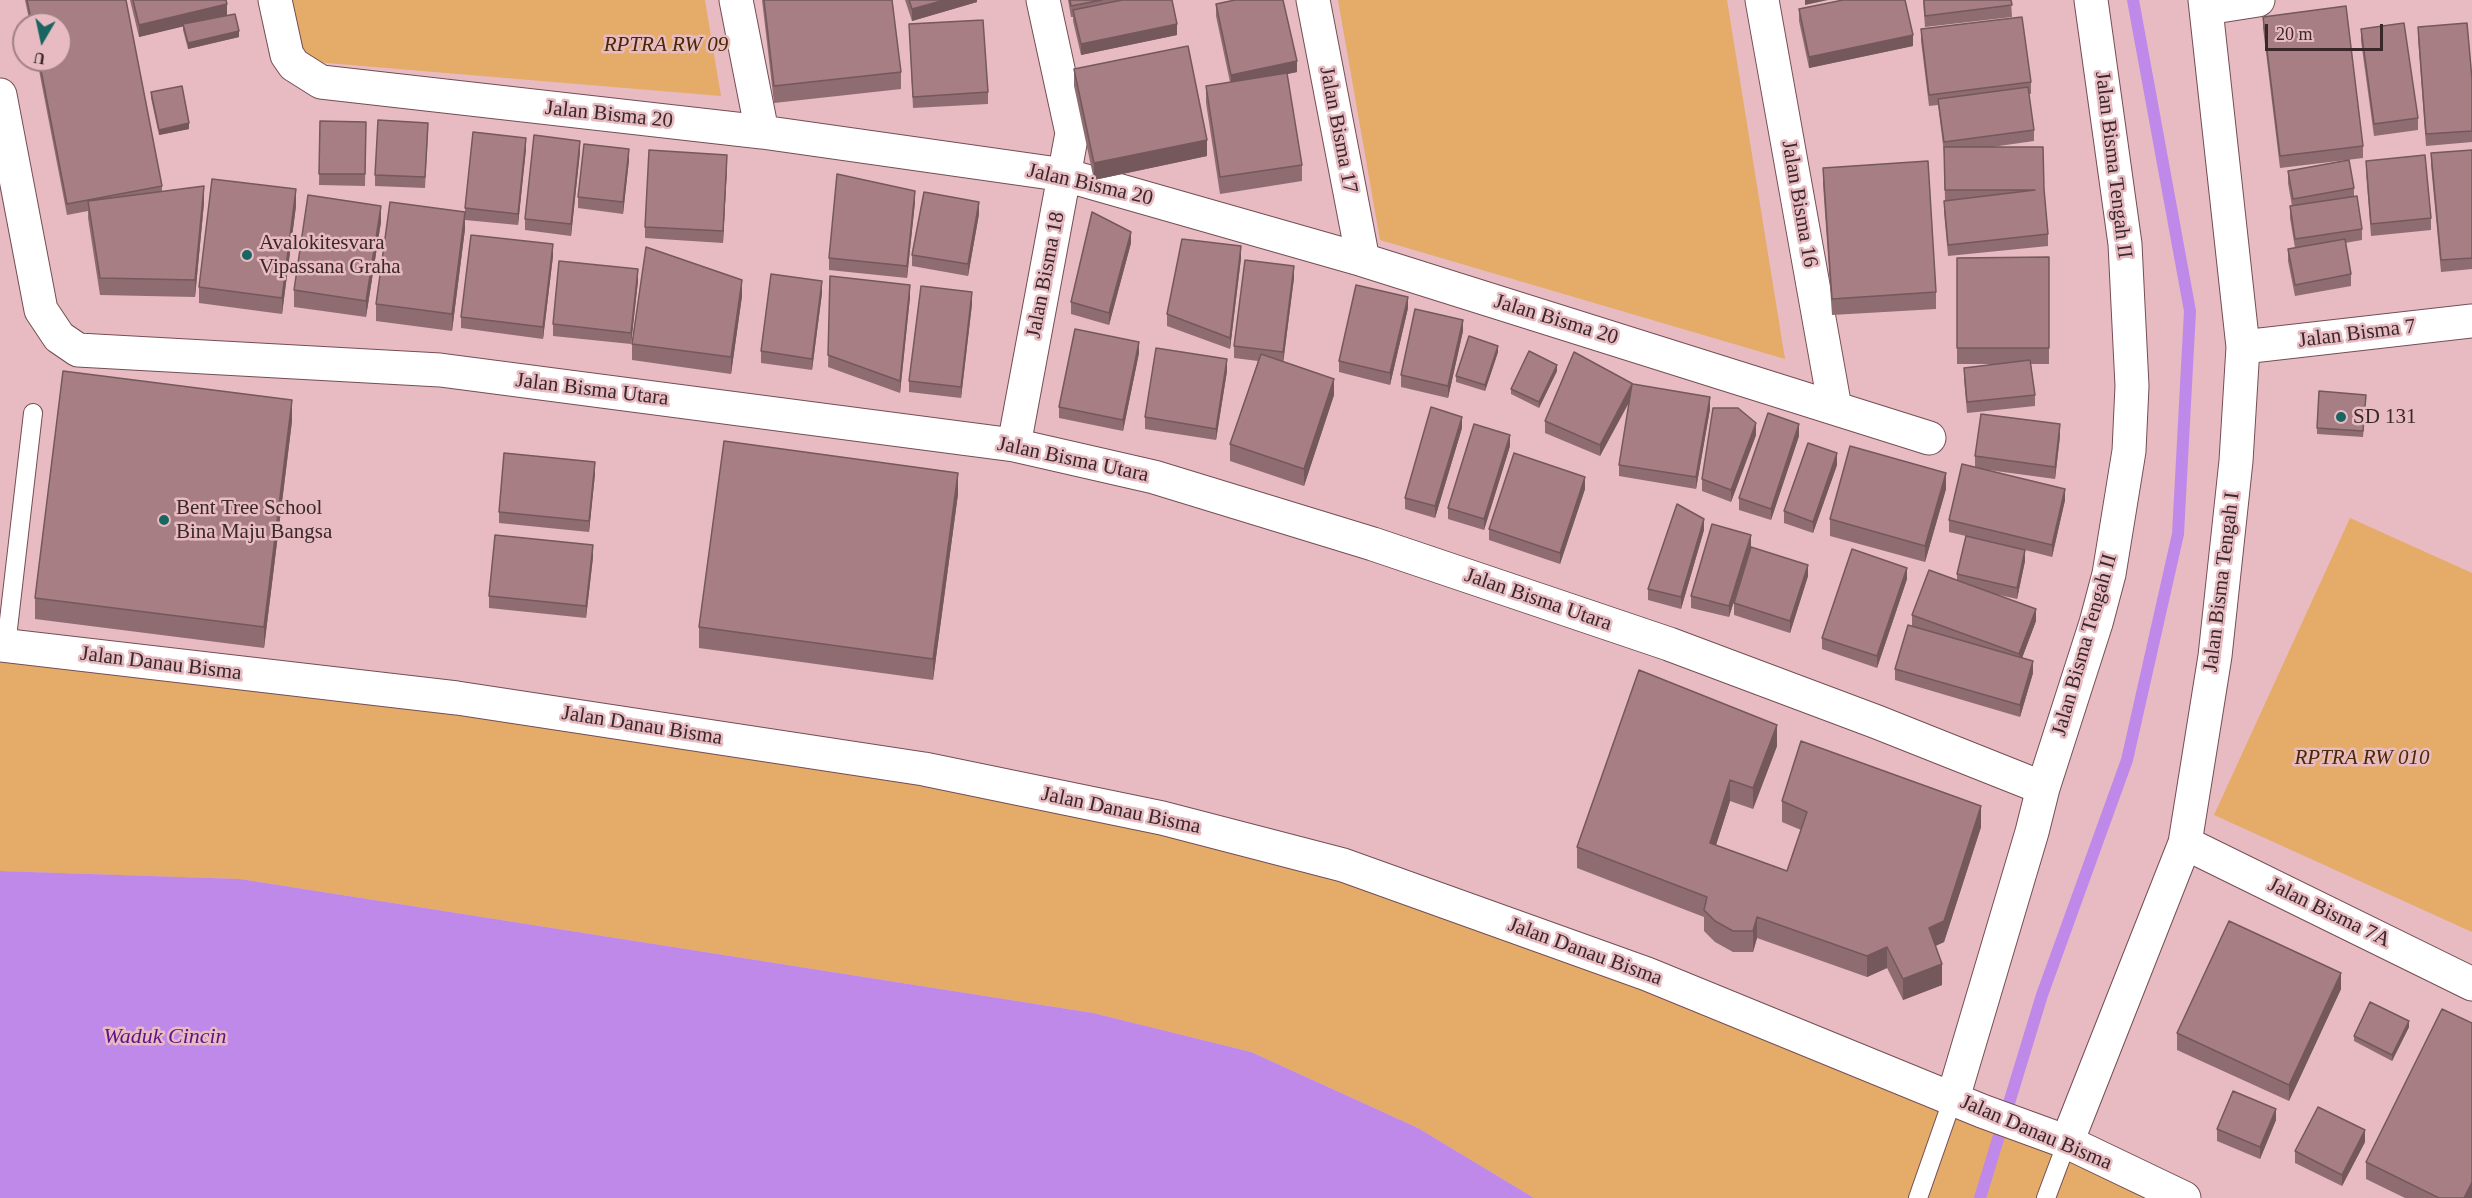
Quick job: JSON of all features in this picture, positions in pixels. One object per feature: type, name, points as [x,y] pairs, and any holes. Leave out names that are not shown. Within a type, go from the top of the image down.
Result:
[{"type":"street","name":"Jalan Bisma 20","points":[[275,0],[287,55],[294,65],[321,82],[762,132],[1065,175],[1363,260],[1929,438]]},
{"type":"street","points":[[736,0],[762,132]]},
{"type":"street","name":"Jalan Bisma 18","points":[[1014,444],[1072,133],[1043,0]]},
{"type":"street","name":"Jalan Bisma 17","points":[[1313,0],[1363,260]]},
{"type":"street","name":"Jalan Bisma 16","points":[[1762,0],[1836,408]]},
{"type":"street","name":"Jalan Bisma Tengah II","points":[[1953,1098],[2029,843],[2043,788],[2096,623],[2109,574],[2128,451],[2132,386],[2125,244],[2091,0]]},
{"type":"street","points":[[2206,4],[2258,0]]},
{"type":"street","name":"Jalan Bisma Tengah I","points":[[2067,1142],[2186,843],[2215,656],[2236,461],[2243,347],[2206,4]]},
{"type":"street","name":"Jalan Bisma Utara","points":[[0,95],[41,310],[59,337],[78,350],[440,370],[1014,444],[1154,477],[1373,543],[1669,644],[1877,722],[2043,788]]},
{"type":"street","name":"Jalan Bisma 7","points":[[2243,347],[2472,321]]},
{"type":"street","name":"Jalan Danau Bisma","points":[[3,646],[457,698],[924,769],[1162,818],[1343,865],[1647,974],[1982,1111],[2067,1142],[2184,1198]]},
{"type":"street","name":"Jalan Bisma 7A","points":[[2186,843],[2472,984]]},
{"type":"lane","points":[[3,646],[33,413]]},
{"type":"lane","points":[[1918,1198],[1953,1098]]},
{"type":"lane","points":[[2046,1198],[2067,1142]]},
{"type":"green space","name":"RPTRA RW 09","points":[[289,0],[705,0],[721,96],[303,61]]},
{"type":"green space","points":[[1338,0],[1727,0],[1785,359],[1380,240]]},
{"type":"green space","name":"RPTRA RW 010","points":[[2350,518],[2472,573],[2472,932],[2214,815]]},
{"type":"green space","points":[[0,645],[924,769],[1343,865],[2184,1198],[1534,1198],[1418,1128],[1251,1052],[1093,1013],[240,879],[0,871]]},
{"type":"water","name":"Waduk Cincin","points":[[0,871],[240,879],[1093,1013],[1251,1052],[1418,1128],[1534,1198],[0,1198]]},
{"type":"building","points":[[27,0],[126,0],[162,186],[67,204],[41,72],[72,72],[72,12],[30,12]]},
{"type":"building","points":[[133,0],[226,0],[227,4],[139,25]]},
{"type":"building","points":[[764,0],[892,0],[901,72],[774,86]]},
{"type":"building","points":[[909,0],[945,0],[912,9]]},
{"type":"building","points":[[1070,0],[1102,0],[1071,6]]},
{"type":"building","points":[[1122,0],[1172,0],[1177,24],[1081,44],[1073,10]]},
{"type":"building","points":[[1235,0],[1283,0],[1297,61],[1231,75],[1216,4]]},
{"type":"building","points":[[1843,0],[1905,0],[1913,35],[1809,57],[1799,9]]},
{"type":"building","points":[[1924,0],[2011,0],[2012,5],[1925,16]]},
{"type":"building","points":[[2346,6],[2363,146],[2280,156],[2263,17]]},
{"type":"building","points":[[235,14],[239,31],[188,43],[183,24]]},
{"type":"building","points":[[2022,17],[2031,82],[1929,95],[1921,29]]},
{"type":"building","points":[[983,20],[988,92],[913,97],[909,24]]},
{"type":"building","points":[[2404,23],[2418,118],[2374,124],[2361,29]]},
{"type":"building","points":[[2467,23],[2472,79],[2472,131],[2426,134],[2418,27]]},
{"type":"building","points":[[1188,46],[1207,140],[1094,163],[1074,69]]},
{"type":"building","points":[[1287,73],[1302,165],[1220,177],[1206,86]]},
{"type":"building","points":[[182,86],[189,123],[159,130],[151,92]]},
{"type":"building","points":[[2028,87],[2034,130],[1944,142],[1938,99]]},
{"type":"building","points":[[378,120],[428,123],[425,177],[375,175]]},
{"type":"building","points":[[320,121],[366,122],[365,174],[319,174]]},
{"type":"building","points":[[473,132],[526,138],[518,214],[465,208]]},
{"type":"building","points":[[534,135],[580,141],[571,224],[525,219]]},
{"type":"building","points":[[584,144],[629,149],[623,202],[578,197]]},
{"type":"building","points":[[1944,147],[2043,147],[2048,234],[1948,245],[1944,201],[2035,190],[1945,190]]},
{"type":"building","points":[[649,150],[727,155],[723,231],[645,227]]},
{"type":"building","points":[[2472,150],[2472,258],[2441,260],[2431,153]]},
{"type":"building","points":[[2425,155],[2431,218],[2371,224],[2366,161]]},
{"type":"building","points":[[2349,160],[2354,188],[2293,199],[2288,171]]},
{"type":"building","points":[[1928,161],[1936,292],[1832,299],[1823,168]]},
{"type":"building","points":[[837,174],[915,191],[907,266],[829,258]]},
{"type":"building","name":"Avalokitesvara Vipassana Graha","points":[[212,179],[296,189],[282,298],[199,287]]},
{"type":"building","points":[[204,186],[195,280],[100,278],[88,201]]},
{"type":"building","points":[[924,192],[979,202],[968,264],[912,255]]},
{"type":"building","points":[[308,195],[381,206],[366,301],[294,290]]},
{"type":"building","points":[[2357,196],[2362,229],[2295,239],[2290,206]]},
{"type":"building","points":[[390,202],[465,212],[452,314],[376,304]]},
{"type":"building","points":[[1092,212],[1131,232],[1109,313],[1071,302]]},
{"type":"building","points":[[471,235],[553,244],[543,327],[461,317]]},
{"type":"building","points":[[1182,239],[1241,246],[1230,338],[1167,314]]},
{"type":"building","points":[[2345,239],[2351,274],[2295,285],[2288,249]]},
{"type":"building","points":[[646,247],[742,280],[731,357],[632,344]]},
{"type":"building","points":[[2049,257],[2049,348],[1957,348],[1957,258]]},
{"type":"building","points":[[1245,260],[1294,266],[1283,352],[1234,346]]},
{"type":"building","points":[[559,261],[638,269],[631,333],[553,324]]},
{"type":"building","points":[[771,274],[822,281],[812,359],[761,351]]},
{"type":"building","points":[[830,276],[910,285],[900,381],[828,355]]},
{"type":"building","points":[[1356,285],[1408,297],[1390,373],[1339,361]]},
{"type":"building","points":[[921,286],[972,292],[961,387],[909,381]]},
{"type":"building","points":[[1415,309],[1463,320],[1448,386],[1401,375]]},
{"type":"building","points":[[1075,329],[1139,342],[1123,420],[1059,407]]},
{"type":"building","points":[[1469,336],[1498,346],[1485,385],[1456,376]]},
{"type":"building","points":[[1156,348],[1227,359],[1216,429],[1145,417]]},
{"type":"building","points":[[1529,351],[1557,365],[1539,402],[1511,389]]},
{"type":"building","points":[[1574,352],[1633,384],[1710,397],[1696,477],[1619,465],[1632,384],[1600,445],[1545,421]]},
{"type":"building","points":[[1261,354],[1334,379],[1304,469],[1230,444]]},
{"type":"building","points":[[2030,360],[2035,395],[1967,402],[1964,368]]},
{"type":"building","name":"Bent Tree School Bina Maju Bangsa","points":[[63,371],[292,400],[264,627],[35,598]]},
{"type":"building","name":"SD 131","points":[[2319,391],[2366,395],[2363,431],[2317,428]]},
{"type":"building","points":[[1431,407],[1462,417],[1435,506],[1405,498]]},
{"type":"building","points":[[1713,408],[1738,408],[1756,423],[1731,490],[1702,479]]},
{"type":"building","points":[[1768,413],[1799,424],[1771,509],[1739,498]]},
{"type":"building","points":[[1981,414],[2060,424],[2055,467],[1975,456]]},
{"type":"building","points":[[1474,424],[1510,435],[1484,519],[1448,508]]},
{"type":"building","points":[[724,441],[958,473],[933,659],[699,627]]},
{"type":"building","points":[[1808,443],[1837,453],[1813,522],[1784,511]]},
{"type":"building","points":[[1850,446],[1946,473],[1925,546],[1830,519]]},
{"type":"building","points":[[504,453],[595,462],[589,521],[499,512]]},
{"type":"building","points":[[1514,453],[1585,477],[1560,553],[1489,529]]},
{"type":"building","points":[[1962,464],[2065,489],[2052,545],[1949,520]]},
{"type":"building","points":[[1677,504],[1704,519],[1681,597],[1648,589]]},
{"type":"building","points":[[1712,524],[1751,535],[1729,606],[1691,596]]},
{"type":"building","points":[[495,535],[593,545],[586,606],[489,596]]},
{"type":"building","points":[[1966,536],[2025,550],[2017,588],[1957,574]]},
{"type":"building","points":[[1751,547],[1808,565],[1790,621],[1734,603]]},
{"type":"building","points":[[1852,549],[1907,568],[1877,656],[1822,638]]},
{"type":"building","points":[[1929,570],[2036,609],[2019,654],[1912,615]]},
{"type":"building","points":[[1908,625],[2033,661],[2020,705],[1895,669]]},
{"type":"building","points":[[1639,670],[1777,725],[1753,788],[1730,780],[1710,843],[1787,871],[1807,812],[1782,801],[1801,741],[1981,806],[1944,921],[1929,928],[1942,964],[1903,979],[1887,947],[1867,956],[1757,917],[1753,931],[1733,931],[1715,921],[1704,910],[1707,897],[1577,847]]},
{"type":"building","points":[[2229,921],[2341,973],[2289,1085],[2177,1033]]},
{"type":"building","points":[[2370,1002],[2409,1021],[2392,1055],[2354,1036]]},
{"type":"building","points":[[2442,1009],[2472,1023],[2472,1182],[2464,1198],[2439,1198],[2366,1162]]},
{"type":"building","points":[[2233,1091],[2276,1109],[2260,1147],[2217,1129]]},
{"type":"building","points":[[2318,1107],[2365,1130],[2342,1175],[2295,1151]]},
{"type":"waterway","points":[[1980,1198],[2042,995],[2127,760],[2178,534],[2190,311],[2133,0]]},
{"type":"place","name":"Avalokitesvara Vipassana Graha","points":[[247,255]]},
{"type":"place","name":"SD 131","points":[[2341,417]]},
{"type":"place","name":"Bent Tree School Bina Maju Bangsa","points":[[164,520]]}]
